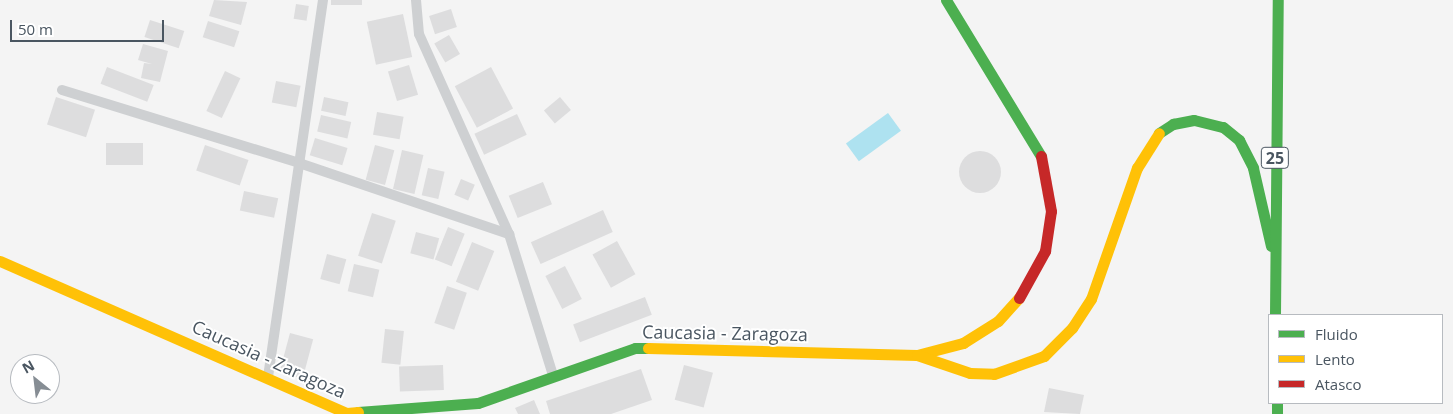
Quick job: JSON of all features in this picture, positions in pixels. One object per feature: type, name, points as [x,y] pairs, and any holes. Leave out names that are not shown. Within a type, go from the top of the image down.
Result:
[{"type":"main road","name":"Caucasia - Zaragoza","points":[[0,261],[347,413],[478,403],[635,348],[917,355],[963,343],[998,321],[1025,292],[1045,251],[1051,211],[1044,161],[946,0]]},
{"type":"main road","name":"25","points":[[1275,314],[1274,257],[1278,0]]},
{"type":"main road","points":[[917,355],[970,372],[994,374],[1044,356],[1072,328],[1091,299],[1137,168],[1152,138],[1173,124],[1194,120],[1213,125],[1239,140],[1253,168],[1274,257]]},
{"type":"lane","points":[[268,378],[302,164],[323,0]]},
{"type":"lane","points":[[416,0],[419,34],[509,234],[553,376]]},
{"type":"lane","points":[[62,90],[302,164],[509,234]]},
{"type":"water","points":[[888,113],[901,131],[859,161],[846,144]]},
{"type":"building","points":[[214,0],[247,2],[241,25],[209,16]]},
{"type":"building","points":[[331,0],[362,0],[362,5],[331,5]]},
{"type":"building","points":[[296,4],[309,6],[306,21],[294,19]]},
{"type":"building","points":[[451,9],[457,27],[435,34],[429,16]]},
{"type":"building","points":[[403,14],[412,57],[376,65],[367,22]]},
{"type":"building","points":[[150,20],[184,31],[179,48],[144,37]]},
{"type":"building","points":[[208,21],[239,31],[234,47],[203,37]]},
{"type":"building","points":[[449,35],[460,54],[445,63],[434,44]]},
{"type":"building","points":[[143,44],[168,51],[160,82],[141,78],[144,63],[152,64],[138,60]]},
{"type":"building","points":[[409,65],[418,95],[397,101],[388,71]]},
{"type":"building","points":[[107,67],[154,85],[147,102],[101,84]]},
{"type":"building","points":[[491,67],[513,108],[477,128],[455,86]]},
{"type":"building","points":[[225,71],[240,78],[222,118],[206,111]]},
{"type":"building","points":[[276,81],[301,86],[296,107],[272,103]]},
{"type":"building","points":[[56,97],[95,110],[86,137],[47,125]]},
{"type":"building","points":[[324,97],[348,102],[346,116],[321,111]]},
{"type":"building","points":[[560,97],[571,110],[555,124],[544,110]]},
{"type":"building","points":[[377,112],[404,117],[400,139],[373,135]]},
{"type":"building","points":[[517,114],[527,135],[484,155],[474,134]]},
{"type":"building","points":[[321,115],[351,122],[347,139],[317,132]]},
{"type":"building","points":[[315,138],[348,148],[342,165],[310,155]]},
{"type":"building","points":[[106,143],[143,143],[143,165],[106,165]]},
{"type":"building","points":[[205,145],[248,160],[240,186],[196,171]]},
{"type":"building","points":[[375,145],[394,150],[385,185],[366,180]]},
{"type":"building","points":[[402,150],[423,155],[414,194],[393,189]]},
{"type":"building","points":[[980,151],[995,157],[1001,172],[995,187],[980,193],[965,187],[959,172],[965,157]]},
{"type":"building","points":[[428,168],[445,172],[438,199],[422,195]]},
{"type":"building","points":[[461,179],[475,185],[468,201],[454,195]]},
{"type":"building","points":[[543,182],[552,204],[518,218],[509,196]]},
{"type":"building","points":[[244,191],[278,198],[274,218],[240,211]]},
{"type":"building","points":[[603,210],[613,232],[541,264],[531,242]]},
{"type":"building","points":[[372,213],[396,221],[382,264],[358,256]]},
{"type":"building","points":[[448,227],[465,234],[452,266],[435,259]]},
{"type":"building","points":[[416,232],[439,238],[433,259],[410,253]]},
{"type":"building","points":[[617,241],[635,274],[611,288],[593,255]]},
{"type":"building","points":[[472,242],[494,251],[478,291],[456,282]]},
{"type":"building","points":[[327,254],[346,259],[340,284],[320,279]]},
{"type":"building","points":[[354,264],[379,270],[373,297],[348,291]]},
{"type":"building","points":[[565,266],[582,299],[562,309],[545,276]]},
{"type":"building","points":[[447,286],[467,293],[454,330],[434,323]]},
{"type":"building","points":[[645,297],[652,315],[580,342],[573,325]]},
{"type":"building","points":[[385,329],[404,331],[400,365],[381,363]]},
{"type":"building","points":[[290,333],[313,339],[303,379],[279,373]]},
{"type":"building","points":[[443,365],[444,390],[400,392],[399,367]]},
{"type":"building","points":[[684,365],[713,373],[704,408],[675,400]]},
{"type":"building","points":[[641,369],[652,400],[611,414],[550,414],[546,401]]},
{"type":"building","points":[[1049,388],[1084,395],[1080,414],[1044,412]]},
{"type":"building","points":[[534,400],[540,414],[518,414],[515,408]]},
{"type":"traffic: fast","points":[[946,0],[1041,156]]},
{"type":"traffic: fast","points":[[1275,314],[1278,0]]},
{"type":"traffic: fast","points":[[1159,133],[1173,124],[1194,120],[1223,127],[1239,140],[1253,168],[1271,246]]},
{"type":"traffic: fast","points":[[358,412],[478,403],[635,348],[648,348]]},
{"type":"traffic: fast","points":[[1277,404],[1277,414]]},
{"type":"traffic: slow","points":[[917,355],[970,373],[994,374],[1044,356],[1072,328],[1091,299],[1137,168],[1159,133]]},
{"type":"traffic: slow","points":[[0,261],[347,413],[358,412]]},
{"type":"traffic: slow","points":[[648,348],[917,355],[963,343],[998,321],[1019,298]]},
{"type":"traffic: jam","points":[[1019,298],[1045,251],[1051,211],[1041,156]]}]
